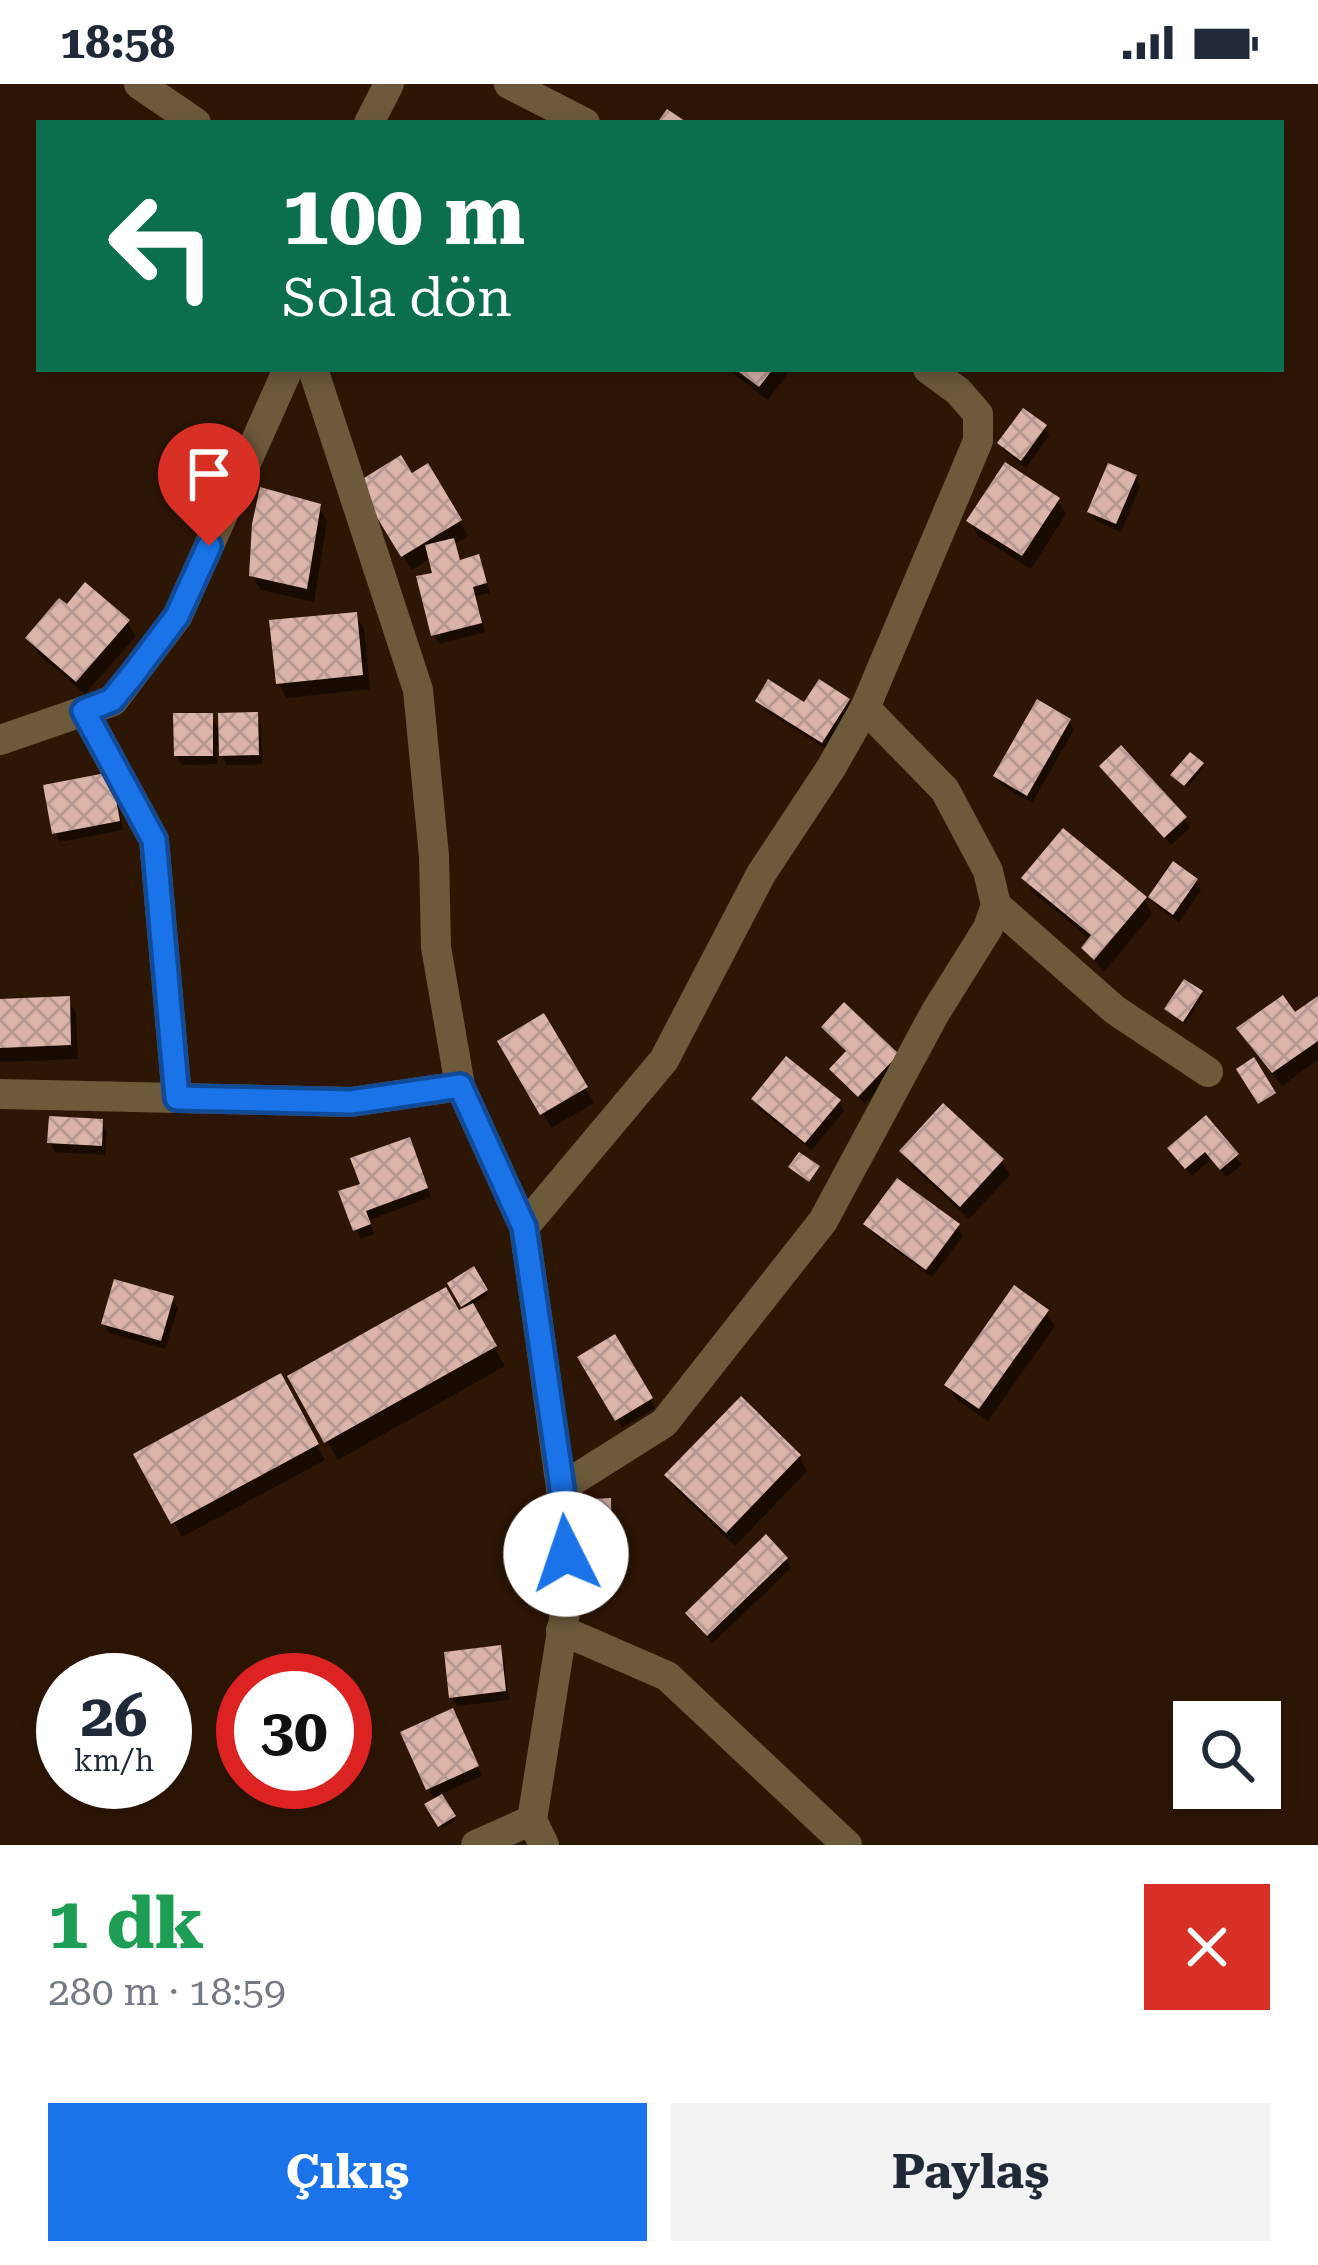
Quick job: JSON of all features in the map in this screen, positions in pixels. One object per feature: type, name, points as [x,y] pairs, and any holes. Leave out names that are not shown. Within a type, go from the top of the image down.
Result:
[{"type":"street","points":[[139,84],[192,120]]},
{"type":"street","points":[[371,120],[389,84]]},
{"type":"street","points":[[508,84],[579,120]]},
{"type":"street","points":[[0,740],[112,700],[177,616],[287,372]]},
{"type":"street","points":[[314,372],[418,690],[434,856],[436,947],[460,1086],[524,1227],[562,1488],[569,1587],[538,1832],[476,1845]]},
{"type":"street","points":[[524,1227],[664,1060],[761,874],[865,708],[978,441],[978,414],[932,372]]},
{"type":"street","points":[[562,1488],[664,1423],[823,1221],[935,1013],[988,928],[996,905],[988,871],[946,790],[865,708]]},
{"type":"street","points":[[84,711],[154,840],[177,1098]]},
{"type":"street","points":[[996,905],[1115,1010],[1208,1072]]},
{"type":"street","points":[[0,1094],[351,1102],[460,1086]]},
{"type":"street","points":[[561,1630],[667,1676],[847,1845]]},
{"type":"building","points":[[667,109],[684,120],[659,120]]},
{"type":"building","points":[[739,372],[771,372],[759,387]]},
{"type":"building","points":[[1023,408],[1047,425],[1021,461],[997,443]]},
{"type":"building","points":[[401,455],[412,473],[428,463],[462,520],[401,557],[356,483]]},
{"type":"building","points":[[1005,462],[1060,498],[1022,556],[966,521]]},
{"type":"building","points":[[1108,463],[1137,475],[1116,524],[1087,512]]},
{"type":"building","points":[[260,487],[321,504],[307,589],[249,576]]},
{"type":"building","points":[[454,538],[460,560],[479,554],[487,583],[473,587],[482,623],[431,636],[416,576],[432,573],[425,545]]},
{"type":"building","points":[[85,582],[130,620],[76,682],[25,638],[59,598],[67,604]]},
{"type":"building","points":[[357,612],[363,675],[276,684],[269,620]]},
{"type":"building","points":[[768,679],[804,702],[819,679],[850,699],[822,743],[755,701]]},
{"type":"building","points":[[1037,699],[1071,719],[1027,796],[993,776]]},
{"type":"building","points":[[258,712],[259,755],[219,756],[218,713]]},
{"type":"building","points":[[173,713],[213,713],[213,756],[174,756]]},
{"type":"building","points":[[1121,745],[1187,817],[1164,838],[1099,766]]},
{"type":"building","points":[[1190,752],[1204,763],[1184,786],[1170,775]]},
{"type":"building","points":[[111,772],[120,821],[52,834],[43,785]]},
{"type":"building","points":[[1063,828],[1147,897],[1094,960],[1081,948],[1091,935],[1021,878]]},
{"type":"building","points":[[1173,861],[1198,879],[1173,915],[1148,897]]},
{"type":"building","points":[[1184,979],[1203,991],[1183,1022],[1164,1009]]},
{"type":"building","points":[[1283,995],[1295,1012],[1318,996],[1318,1041],[1272,1073],[1236,1028]]},
{"type":"building","points":[[70,996],[71,1045],[0,1048],[0,999]]},
{"type":"building","points":[[844,1002],[899,1054],[858,1097],[829,1069],[846,1051],[821,1027]]},
{"type":"building","points":[[544,1013],[588,1087],[540,1115],[497,1041]]},
{"type":"building","points":[[786,1056],[841,1100],[805,1143],[751,1099]]},
{"type":"building","points":[[1254,1057],[1276,1093],[1258,1104],[1236,1069]]},
{"type":"building","points":[[943,1103],[1004,1159],[960,1207],[899,1151]]},
{"type":"building","points":[[1206,1115],[1239,1154],[1220,1170],[1205,1152],[1185,1169],[1167,1148]]},
{"type":"building","points":[[49,1116],[103,1119],[102,1146],[47,1143]]},
{"type":"building","points":[[410,1137],[428,1188],[366,1211],[371,1224],[353,1231],[338,1191],[360,1184],[350,1158]]},
{"type":"building","points":[[799,1152],[820,1166],[809,1182],[788,1167]]},
{"type":"building","points":[[897,1178],[960,1224],[926,1270],[863,1224]]},
{"type":"building","points":[[474,1266],[488,1290],[461,1307],[447,1283]]},
{"type":"building","points":[[114,1279],[174,1296],[161,1341],[101,1324]]},
{"type":"building","points":[[1014,1285],[1049,1310],[979,1409],[944,1385]]},
{"type":"building","points":[[446,1287],[459,1310],[473,1303],[497,1346],[324,1443],[287,1376]]},
{"type":"building","points":[[615,1334],[653,1398],[615,1421],[577,1357]]},
{"type":"building","points":[[281,1373],[319,1444],[171,1524],[133,1454]]},
{"type":"building","points":[[741,1396],[801,1455],[726,1533],[664,1475]]},
{"type":"building","points":[[611,1498],[612,1552],[591,1552],[590,1499]]},
{"type":"building","points":[[766,1534],[788,1558],[707,1636],[685,1613]]},
{"type":"building","points":[[501,1645],[506,1691],[449,1698],[444,1652]]},
{"type":"building","points":[[453,1708],[479,1766],[426,1790],[400,1732]]},
{"type":"building","points":[[442,1794],[456,1816],[438,1827],[424,1804]]},
{"type":"route","points":[[209,546],[177,616],[134,673],[112,700],[84,711],[154,840],[177,1098],[351,1102],[460,1086],[524,1227],[562,1488],[566,1554]]}]
